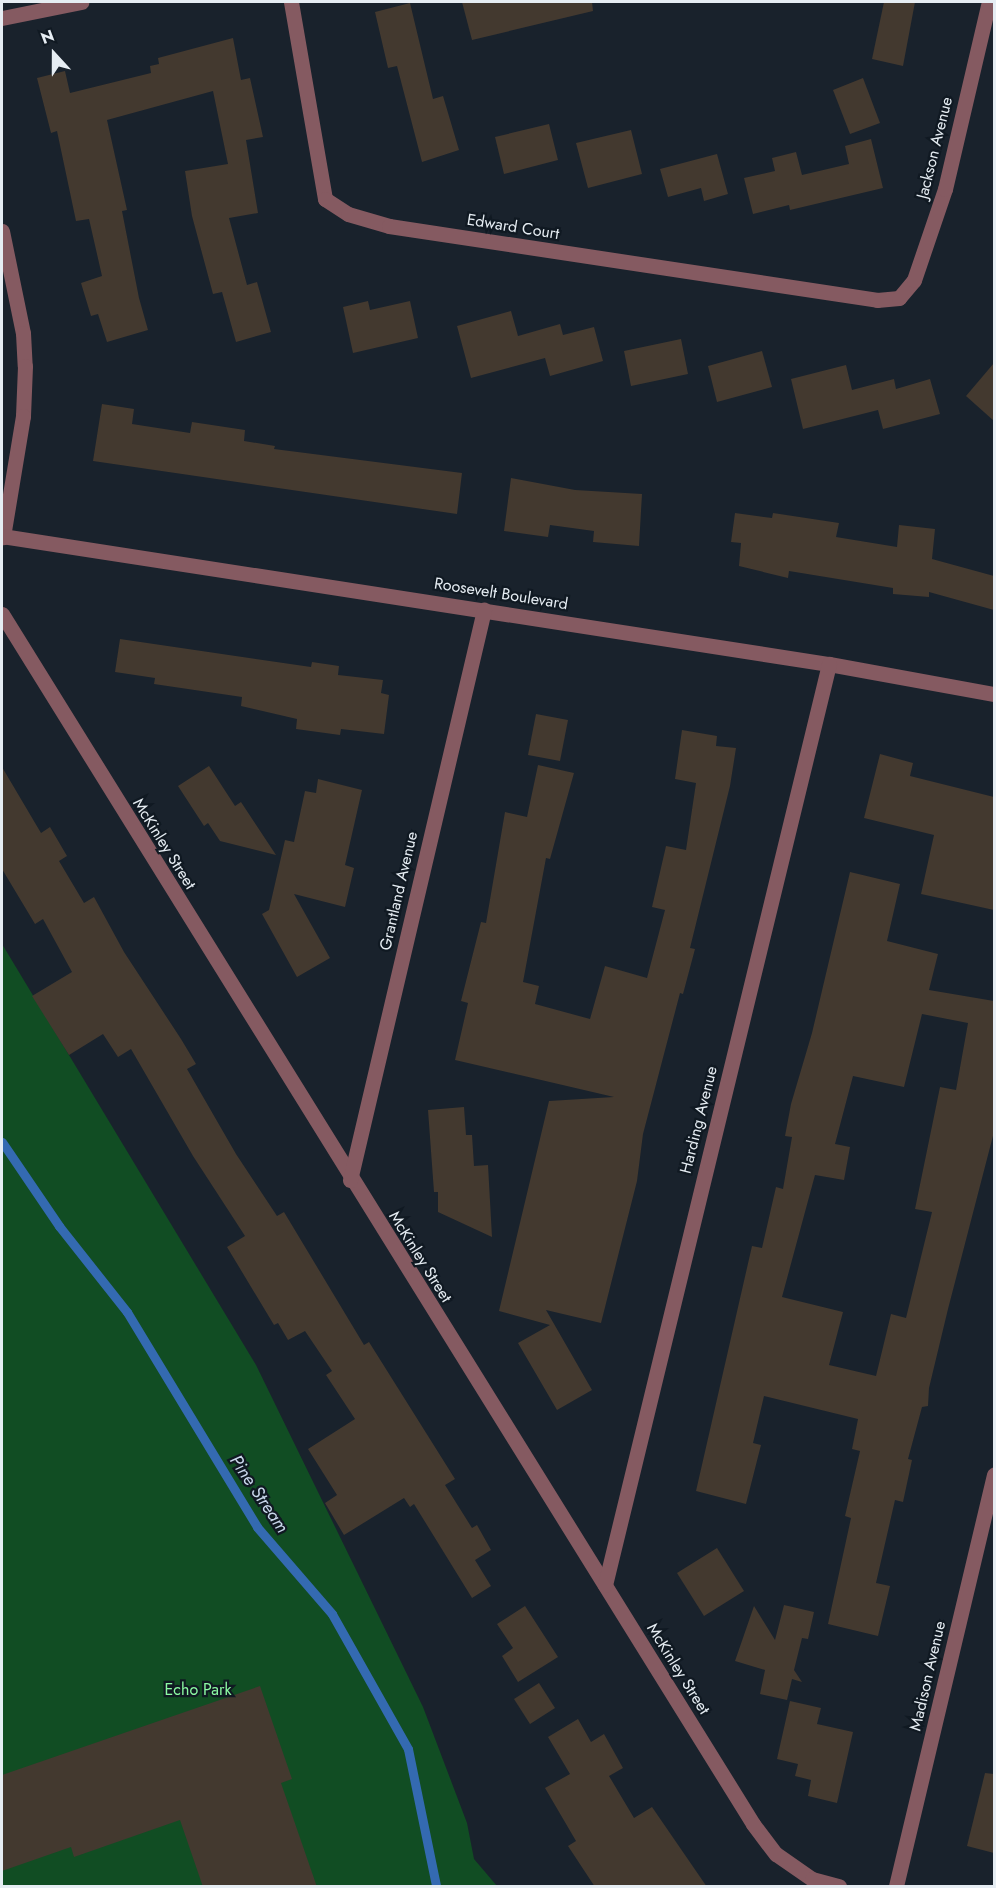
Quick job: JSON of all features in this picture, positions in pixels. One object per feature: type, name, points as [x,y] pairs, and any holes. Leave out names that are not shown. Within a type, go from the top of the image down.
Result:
[{"type":"street","points":[[2,18],[81,2]]},
{"type":"street","name":"Edward Court","points":[[291,2],[325,199],[348,214],[389,226],[877,300],[899,298]]},
{"type":"street","name":"Jackson Avenue","points":[[899,298],[914,280],[945,189],[989,2]]},
{"type":"street","points":[[2,231],[23,333],[25,366],[23,416],[2,537]]},
{"type":"street","name":"Roosevelt Boulevard","points":[[2,537],[484,609],[828,664],[994,694]]},
{"type":"street","name":"Grantland Avenue","points":[[350,1180],[484,609]]},
{"type":"street","name":"McKinley Street","points":[[2,614],[350,1180],[770,1846],[812,1879],[839,1887]]},
{"type":"street","name":"Harding Avenue","points":[[605,1585],[828,664]]},
{"type":"street","name":"Madison Avenue","points":[[896,1887],[994,1474]]},
{"type":"green space","name":"Echo Park","points":[[2,944],[256,1365],[423,1707],[467,1823],[474,1859],[497,1886],[2,1886]]},
{"type":"building","points":[[462,2],[592,2],[593,11],[472,40]]},
{"type":"building","points":[[884,2],[915,2],[903,66],[872,59]]},
{"type":"building","points":[[410,3],[433,99],[443,96],[459,150],[422,162],[397,66],[388,68],[375,12]]},
{"type":"building","points":[[233,38],[241,80],[250,78],[263,137],[246,140],[258,213],[229,218],[247,285],[257,282],[271,332],[236,342],[222,292],[213,294],[192,216],[185,171],[228,164],[213,91],[107,120],[127,210],[122,211],[139,298],[148,330],[107,342],[98,314],[91,316],[81,283],[102,276],[89,219],[76,221],[57,131],[51,133],[37,78],[65,71],[70,93],[151,73],[150,66],[159,64],[158,58]]},
{"type":"building","points":[[863,78],[880,123],[850,134],[833,90]]},
{"type":"building","points":[[549,124],[558,160],[504,174],[495,137]]},
{"type":"building","points":[[631,130],[642,174],[588,188],[576,143]]},
{"type":"building","points":[[871,139],[883,188],[790,210],[789,205],[753,214],[744,178],[775,171],[772,158],[796,152],[802,175],[849,164],[845,146]]},
{"type":"building","points":[[717,154],[728,194],[704,201],[701,188],[668,197],[660,169]]},
{"type":"building","points":[[368,301],[370,310],[410,301],[418,338],[353,353],[343,307]]},
{"type":"building","points":[[511,311],[518,336],[560,324],[563,335],[594,327],[603,361],[550,376],[545,358],[471,378],[457,326]]},
{"type":"building","points":[[681,339],[688,374],[631,386],[624,351]]},
{"type":"building","points":[[762,351],[772,387],[717,402],[708,366]]},
{"type":"building","points":[[994,363],[994,421],[966,396]]},
{"type":"building","points":[[846,365],[852,390],[894,379],[896,389],[930,379],[940,414],[883,429],[878,410],[803,429],[791,379]]},
{"type":"building","points":[[102,404],[134,409],[132,424],[190,433],[192,422],[245,430],[244,441],[275,446],[274,449],[462,473],[457,514],[93,461]]},
{"type":"building","points":[[511,478],[575,490],[642,494],[639,546],[593,542],[594,531],[550,525],[548,537],[504,531]]},
{"type":"building","points":[[735,513],[772,518],[773,513],[839,523],[836,537],[897,547],[899,525],[935,529],[932,559],[994,576],[994,610],[929,592],[929,597],[893,594],[893,588],[789,571],[788,578],[739,566],[741,543],[731,542]]},
{"type":"building","points":[[120,639],[311,667],[312,662],[339,666],[338,675],[383,680],[381,693],[389,695],[384,734],[341,729],[340,735],[296,729],[297,719],[241,706],[242,697],[154,684],[155,678],[115,672]]},
{"type":"building","points":[[536,714],[568,720],[560,761],[528,755]]},
{"type":"building","points":[[682,730],[717,736],[716,746],[736,748],[730,786],[690,948],[695,949],[683,994],[680,993],[643,1134],[637,1181],[601,1323],[546,1310],[592,1390],[557,1410],[518,1343],[550,1325],[499,1311],[549,1101],[614,1097],[455,1060],[468,1003],[461,1001],[481,922],[486,923],[505,812],[527,817],[538,765],[574,773],[550,859],[546,858],[523,982],[539,986],[535,1004],[590,1019],[605,966],[647,978],[665,910],[652,907],[666,846],[686,850],[696,783],[675,779]]},
{"type":"building","points":[[880,754],[913,763],[910,776],[994,797],[994,910],[921,894],[934,835],[864,818]]},
{"type":"building","points":[[209,766],[235,806],[241,802],[276,855],[220,841],[208,823],[204,826],[178,786]]},
{"type":"building","points":[[2,767],[41,833],[50,827],[67,856],[59,861],[84,903],[94,897],[124,952],[181,1039],[196,1064],[187,1069],[236,1154],[277,1216],[284,1212],[364,1345],[369,1342],[455,1479],[445,1485],[472,1528],[477,1525],[491,1550],[475,1560],[491,1586],[472,1598],[414,1504],[410,1507],[404,1498],[344,1535],[325,1503],[337,1495],[308,1449],[355,1419],[326,1375],[332,1371],[305,1331],[288,1340],[278,1323],[274,1325],[227,1247],[245,1236],[193,1156],[131,1049],[118,1057],[103,1034],[69,1055],[32,996],[72,972],[43,919],[35,924],[2,869]]},
{"type":"building","points":[[318,779],[362,790],[345,865],[354,868],[345,907],[294,894],[330,958],[297,977],[262,914],[269,910],[285,840],[294,842],[305,791],[316,793]]},
{"type":"building","points":[[850,872],[900,884],[887,941],[938,954],[929,990],[994,1001],[994,1132],[948,1309],[929,1388],[928,1406],[922,1407],[908,1459],[912,1460],[903,1502],[895,1500],[876,1583],[890,1586],[878,1636],[828,1624],[851,1518],[845,1516],[860,1451],[852,1449],[858,1419],[764,1396],[753,1443],[761,1445],[746,1504],[696,1491],[752,1246],[762,1248],[776,1187],[783,1189],[792,1137],[785,1136],[791,1104],[812,1033]],"holes":[[[922,1014],[968,1023],[956,1090],[940,1087],[915,1209],[932,1212],[906,1318],[891,1314],[876,1376],[829,1365],[843,1312],[782,1297],[815,1175],[844,1180],[850,1147],[835,1144],[853,1076],[904,1087]]]},
{"type":"building","points":[[464,1107],[466,1135],[472,1135],[474,1166],[488,1165],[492,1237],[438,1212],[438,1192],[434,1192],[428,1110]]},
{"type":"building","points":[[717,1548],[744,1591],[704,1616],[677,1573]]},
{"type":"building","points":[[784,1605],[814,1612],[808,1639],[802,1638],[794,1670],[802,1682],[792,1679],[787,1700],[760,1694],[765,1670],[735,1661],[754,1606],[775,1640]]},
{"type":"building","points":[[525,1606],[558,1657],[518,1682],[502,1656],[513,1648],[497,1624]]},
{"type":"building","points":[[539,1683],[555,1708],[530,1724],[514,1699]]},
{"type":"building","points":[[260,1686],[292,1779],[281,1783],[317,1887],[203,1887],[180,1820],[74,1857],[71,1847],[2,1871],[2,1775]]},
{"type":"building","points":[[790,1701],[821,1708],[817,1724],[853,1732],[837,1803],[808,1796],[811,1780],[795,1776],[798,1764],[777,1759]]},
{"type":"building","points":[[578,1719],[591,1742],[604,1734],[623,1768],[609,1776],[634,1818],[652,1807],[707,1887],[595,1887],[568,1846],[576,1841],[545,1788],[570,1774],[548,1737]]},
{"type":"building","points":[[985,1773],[994,1774],[994,1853],[967,1846]]},
{"type":"waterway","name":"Pine Stream","points":[[2,1142],[59,1226],[127,1312],[257,1527],[332,1614],[408,1749],[436,1886]]}]
